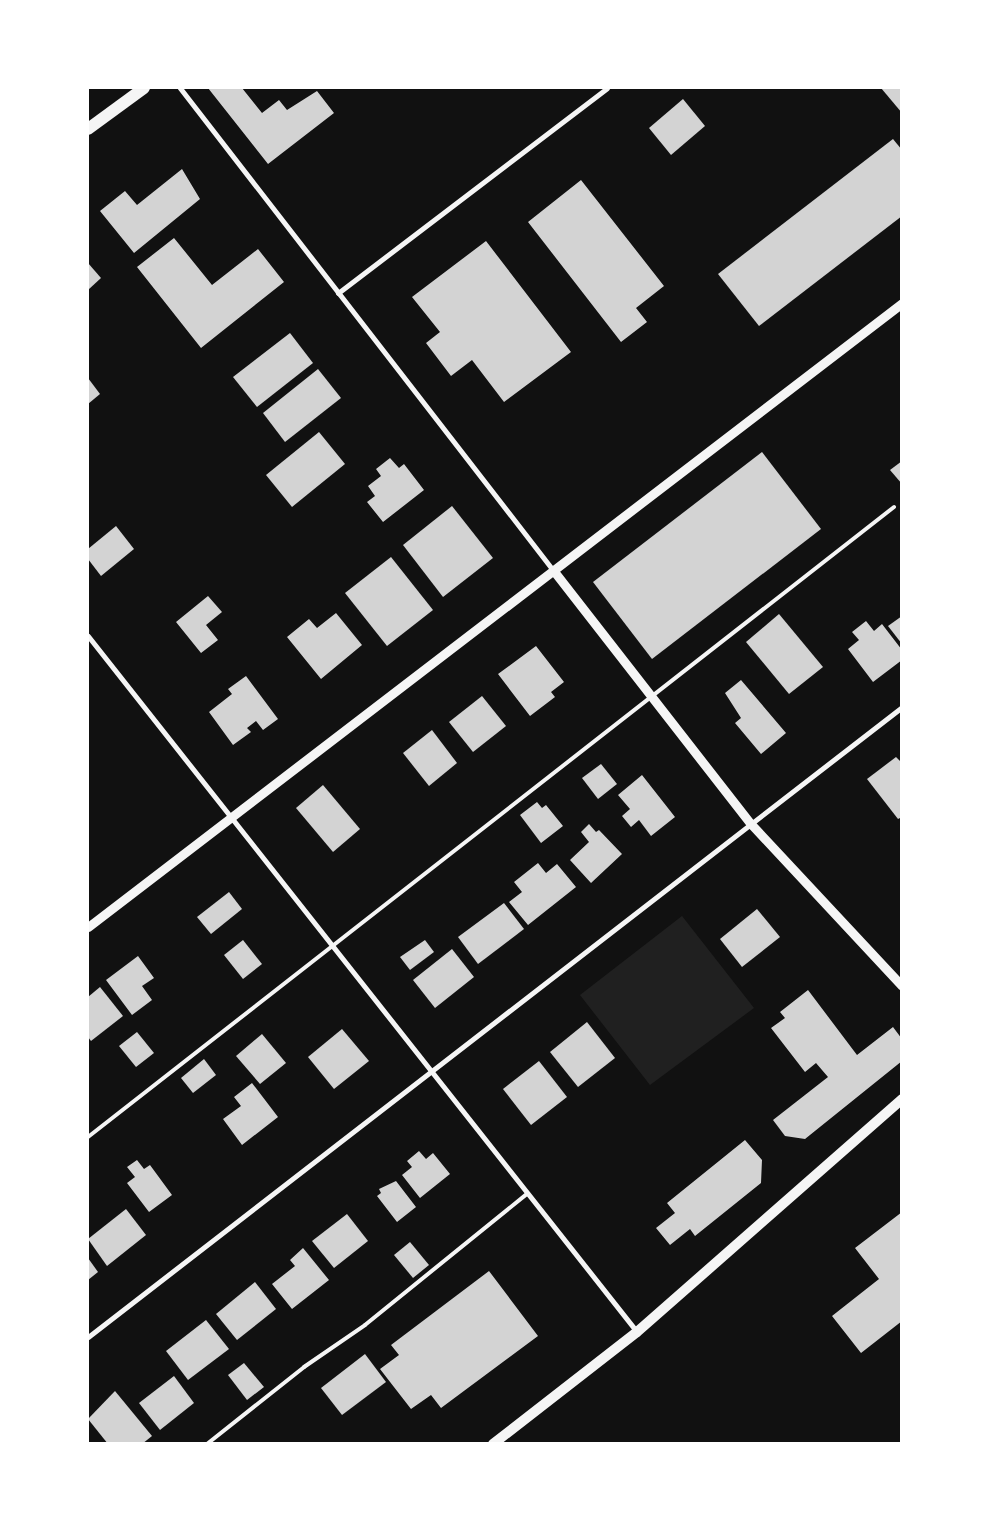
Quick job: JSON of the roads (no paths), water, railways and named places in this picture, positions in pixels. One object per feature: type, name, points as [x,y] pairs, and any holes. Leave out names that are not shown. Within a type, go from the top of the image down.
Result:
[{"type":"main road","points":[[88,129],[144,88]]},
{"type":"main road","points":[[493,1444],[637,1332],[902,1099]]},
{"type":"street","points":[[180,88],[750,824],[902,986]]},
{"type":"street","points":[[338,293],[606,88]]},
{"type":"street","points":[[88,927],[902,303]]},
{"type":"street","points":[[88,636],[637,1332]]},
{"type":"street","points":[[88,1337],[902,707]]},
{"type":"lane","points":[[88,1137],[331,946],[422,879],[894,507]]},
{"type":"lane","points":[[207,1444],[304,1367],[365,1325],[527,1194]]}]
